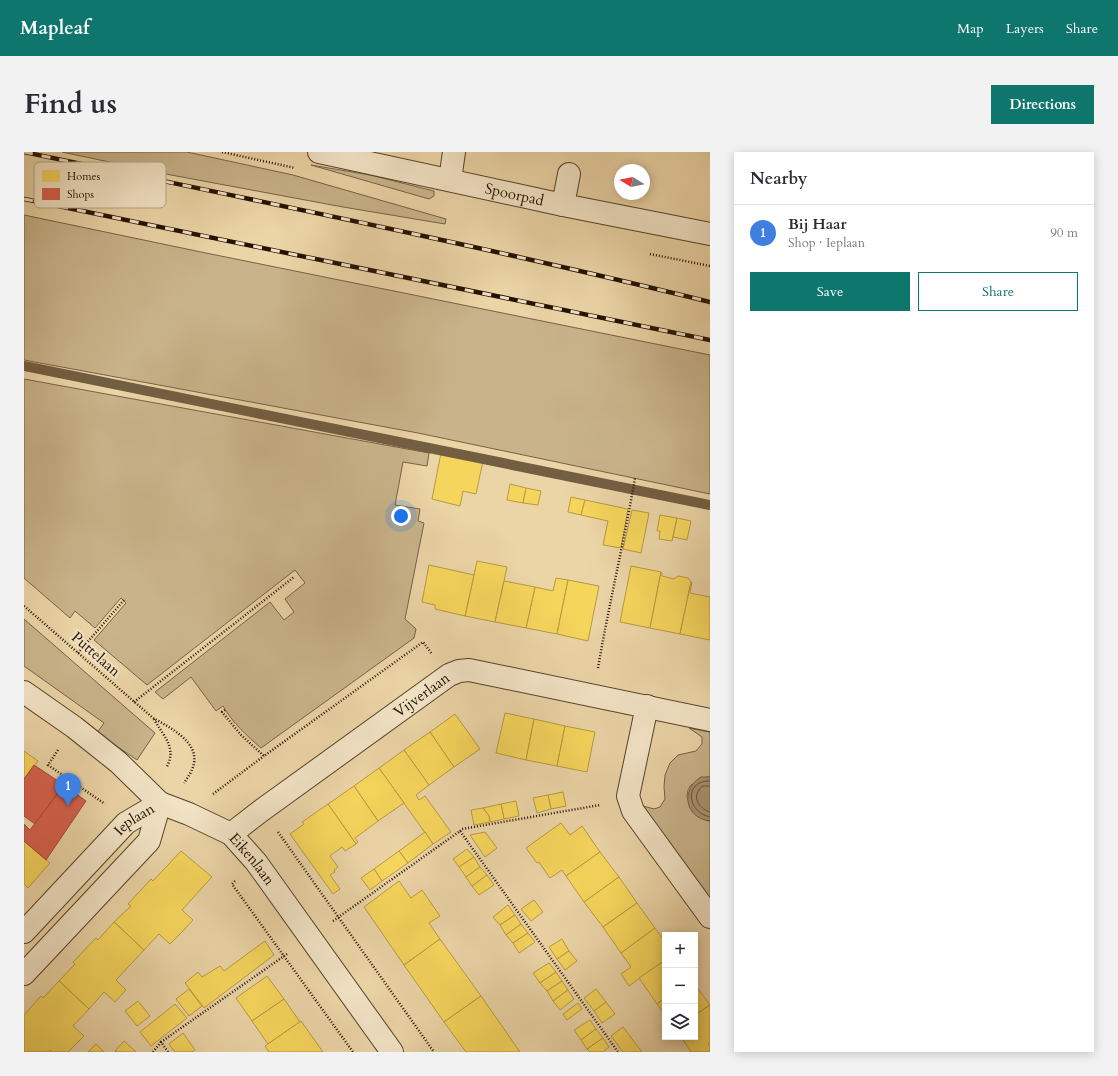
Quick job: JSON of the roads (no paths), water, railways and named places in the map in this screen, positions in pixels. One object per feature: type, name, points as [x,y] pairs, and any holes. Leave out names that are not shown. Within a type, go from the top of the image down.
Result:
[{"type":"street","name":"Spoorpad","points":[[319,152],[569,206],[710,234]]},
{"type":"street","points":[[450,180],[454,152]]},
{"type":"street","points":[[569,206],[575,175]]},
{"type":"street","name":"Vijverlaan","points":[[231,834],[449,675],[459,670],[469,670],[710,720]]},
{"type":"street","name":"Eikenlaan","points":[[24,692],[74,727],[118,762],[160,803],[189,814],[231,834],[256,862],[392,1052]]},
{"type":"street","points":[[647,706],[628,796],[633,811],[710,917]]},
{"type":"street","name":"Ieplaan","points":[[24,932],[126,823],[160,803]]},
{"type":"street","name":"Ieplaan","points":[[24,974],[149,841],[160,803]]},
{"type":"water","points":[[701,777],[710,777],[710,821],[695,815],[688,803],[690,789],[694,782]]},
{"type":"waterway","points":[[24,366],[710,505]]},
{"type":"railway","points":[[24,152],[72,162]]},
{"type":"railway","points":[[166,182],[454,243],[625,281],[710,302]]},
{"type":"railway","points":[[24,199],[34,201]]},
{"type":"railway","points":[[68,208],[710,340]]},
{"type":"place","name":"Bij Haar","points":[[68,806]]}]
